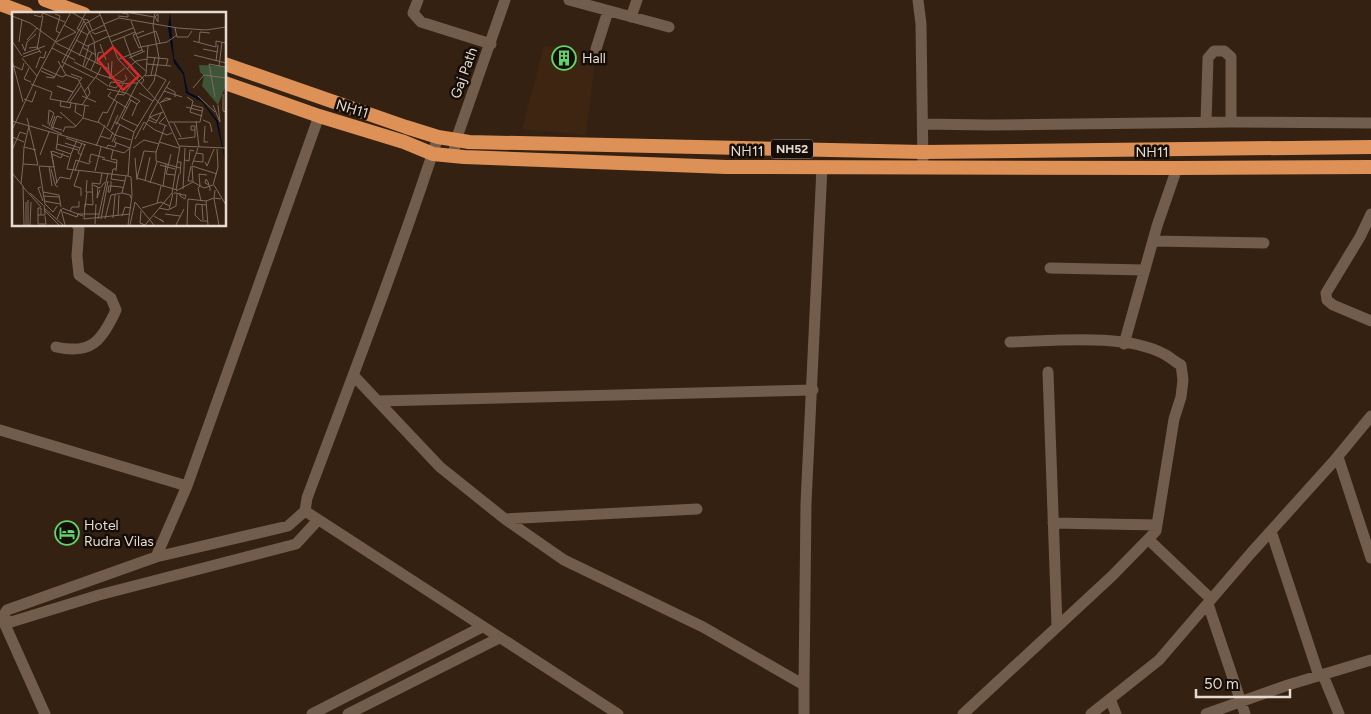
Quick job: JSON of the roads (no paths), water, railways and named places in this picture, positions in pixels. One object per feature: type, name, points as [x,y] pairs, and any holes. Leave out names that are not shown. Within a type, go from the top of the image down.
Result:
[{"type":"highway","points":[[45,0],[78,12]]},
{"type":"highway","points":[[0,4],[22,12]]},
{"type":"highway","name":"NH52","points":[[226,64],[406,127],[438,137],[469,142],[923,152],[1371,147]]},
{"type":"highway","name":"NH11","points":[[226,83],[319,116],[404,142],[433,154],[453,156],[726,167],[1371,167]]},
{"type":"street","points":[[418,0],[412,13],[421,22],[490,44]]},
{"type":"street","name":"Gaj Path","points":[[453,156],[456,140],[505,0]]},
{"type":"street","points":[[569,0],[595,4],[608,11],[669,27]]},
{"type":"street","points":[[631,17],[637,0]]},
{"type":"street","points":[[918,0],[921,24],[923,168]]},
{"type":"street","points":[[596,49],[608,11]]},
{"type":"street","points":[[1206,122],[1208,58],[1214,51],[1224,51],[1231,57],[1232,122]]},
{"type":"street","points":[[156,557],[187,486],[319,116]]},
{"type":"street","points":[[923,124],[1371,123]]},
{"type":"street","points":[[1,618],[8,610],[156,557],[288,526],[305,511],[307,498],[406,235],[438,137]]},
{"type":"street","points":[[804,714],[806,503],[813,390],[818,214],[822,167]]},
{"type":"street","points":[[1124,344],[1153,240],[1178,168]]},
{"type":"street","points":[[1371,214],[1368,228],[1326,293],[1327,300],[1333,304],[1371,321]]},
{"type":"street","points":[[56,346],[81,350],[94,344],[108,329],[116,310],[112,298],[80,275],[77,256],[78,226]]},
{"type":"street","points":[[1153,240],[1264,244]]},
{"type":"street","points":[[1050,268],[1145,270]]},
{"type":"street","points":[[964,714],[1156,531],[1174,419],[1181,397],[1183,380],[1181,365],[1163,354],[1141,347],[1102,340],[1010,342]]},
{"type":"street","points":[[1048,372],[1057,626]]},
{"type":"street","points":[[354,376],[440,467],[505,519],[564,560],[703,627],[804,686]]},
{"type":"street","points":[[378,401],[813,390]]},
{"type":"street","points":[[1091,714],[1160,660],[1271,531],[1338,457],[1371,416]]},
{"type":"street","points":[[0,430],[187,486]]},
{"type":"street","points":[[1338,457],[1371,558]]},
{"type":"street","points":[[505,519],[697,509]]},
{"type":"street","points":[[305,511],[618,714]]},
{"type":"street","points":[[1,618],[11,622],[100,595],[296,544],[318,520]]},
{"type":"street","points":[[1053,523],[1157,525]]},
{"type":"street","points":[[1271,531],[1321,675],[1339,714]]},
{"type":"street","points":[[1148,540],[1209,602],[1245,714]]},
{"type":"street","points":[[1,618],[45,714]]},
{"type":"street","points":[[312,714],[482,627]]},
{"type":"street","points":[[348,714],[499,638]]},
{"type":"street","points":[[1206,714],[1371,660]]},
{"type":"street","points":[[1110,699],[1116,714]]},
{"type":"place","name":"Hall","points":[[564,58]]},
{"type":"place","name":"Hotel Rudra Vilas","points":[[67,533]]}]
